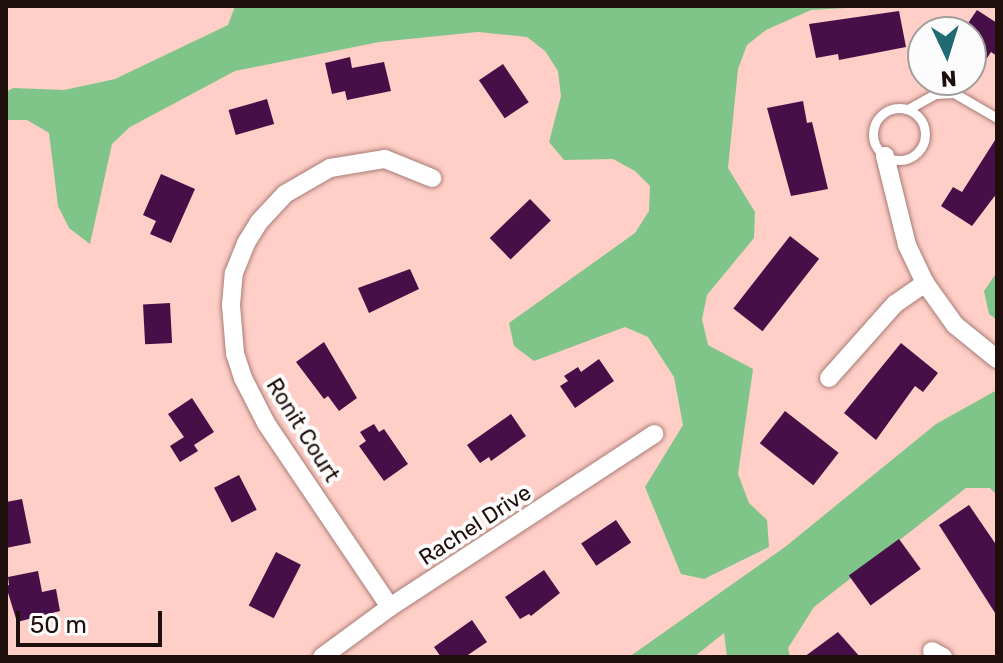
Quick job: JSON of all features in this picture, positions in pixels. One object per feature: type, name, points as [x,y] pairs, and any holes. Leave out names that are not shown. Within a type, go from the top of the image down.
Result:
[{"type":"street","points":[[885,156],[907,245],[925,283],[955,325],[997,359]]},
{"type":"street","name":"Ronit Court","points":[[390,607],[266,423],[243,378],[235,353],[231,305],[234,273],[259,222],[285,194],[330,168],[385,159],[432,178]]},
{"type":"street","points":[[829,378],[895,304],[925,283]]},
{"type":"street","name":"Rachel Drive","points":[[322,657],[390,607],[654,434]]},
{"type":"lane","points":[[908,109],[925,127],[923,144],[911,157],[894,160],[885,156],[875,143],[874,127],[891,109],[908,109],[935,94],[954,93],[997,118]]},
{"type":"green space","points":[[235,6],[882,6],[811,10],[766,30],[747,45],[738,69],[728,168],[755,212],[754,238],[707,295],[702,319],[708,345],[753,369],[738,474],[749,503],[767,520],[769,547],[704,579],[681,574],[645,487],[683,425],[674,377],[648,337],[625,327],[534,361],[514,346],[509,323],[635,233],[649,211],[650,186],[635,171],[613,159],[564,160],[549,142],[561,96],[558,71],[545,51],[527,37],[478,32],[379,42],[235,71],[130,127],[112,144],[90,244],[69,228],[58,206],[49,133],[27,120],[6,120],[6,92],[13,88],[64,90],[115,79],[228,25]]},
{"type":"green space","points":[[997,272],[997,320],[989,314],[984,291]]},
{"type":"green space","points":[[997,390],[997,495],[990,488],[966,488],[814,607],[788,648],[790,657],[727,657],[724,633],[694,657],[629,657],[785,547],[936,424]]},
{"type":"building","points":[[899,11],[906,47],[839,60],[838,54],[816,58],[809,24]]},
{"type":"building","points":[[987,16],[997,23],[997,56],[991,52],[987,58]]},
{"type":"building","points":[[350,57],[352,68],[384,62],[391,91],[347,100],[345,91],[332,94],[325,63]]},
{"type":"building","points":[[503,64],[529,102],[505,118],[479,80]]},
{"type":"building","points":[[267,99],[274,124],[236,135],[229,110]]},
{"type":"building","points":[[803,101],[807,123],[812,122],[828,189],[791,196],[767,108]]},
{"type":"building","points":[[997,137],[997,193],[972,226],[941,206],[953,187],[962,192]]},
{"type":"building","points":[[161,174],[195,189],[171,243],[150,234],[156,221],[143,215]]},
{"type":"building","points":[[530,199],[551,221],[511,259],[490,238]]},
{"type":"building","points":[[790,236],[819,259],[763,331],[733,308]]},
{"type":"building","points":[[410,269],[419,289],[369,313],[358,288]]},
{"type":"building","points":[[170,303],[172,343],[145,344],[143,304]]},
{"type":"building","points":[[324,342],[357,398],[339,411],[328,396],[324,399],[296,362]]},
{"type":"building","points":[[901,343],[938,373],[923,392],[915,386],[876,440],[844,413]]},
{"type":"building","points":[[599,359],[614,381],[575,408],[560,386],[568,381],[564,376],[578,367],[581,372]]},
{"type":"building","points":[[192,398],[214,432],[194,445],[198,451],[180,462],[170,446],[184,437],[168,414]]},
{"type":"building","points":[[785,411],[839,453],[813,485],[760,443]]},
{"type":"building","points":[[511,414],[526,436],[491,461],[489,457],[480,463],[467,445]]},
{"type":"building","points":[[374,424],[379,432],[384,429],[408,464],[384,481],[359,446],[366,441],[360,432]]},
{"type":"building","points":[[239,475],[257,510],[232,522],[214,488]]},
{"type":"building","points":[[22,499],[31,543],[6,548],[6,502]]},
{"type":"building","points":[[969,505],[997,546],[997,616],[939,525]]},
{"type":"building","points":[[616,520],[631,542],[596,566],[581,543]]},
{"type":"building","points":[[899,539],[921,569],[871,605],[849,575]]},
{"type":"building","points":[[276,552],[301,565],[274,618],[249,605]]},
{"type":"building","points":[[544,570],[560,593],[531,616],[529,614],[520,619],[505,597]]},
{"type":"building","points":[[38,571],[42,592],[56,589],[60,611],[17,622],[6,586],[9,585],[8,577]]},
{"type":"building","points":[[472,620],[487,642],[465,657],[441,657],[434,647]]},
{"type":"building","points":[[838,632],[860,657],[804,657]]}]
